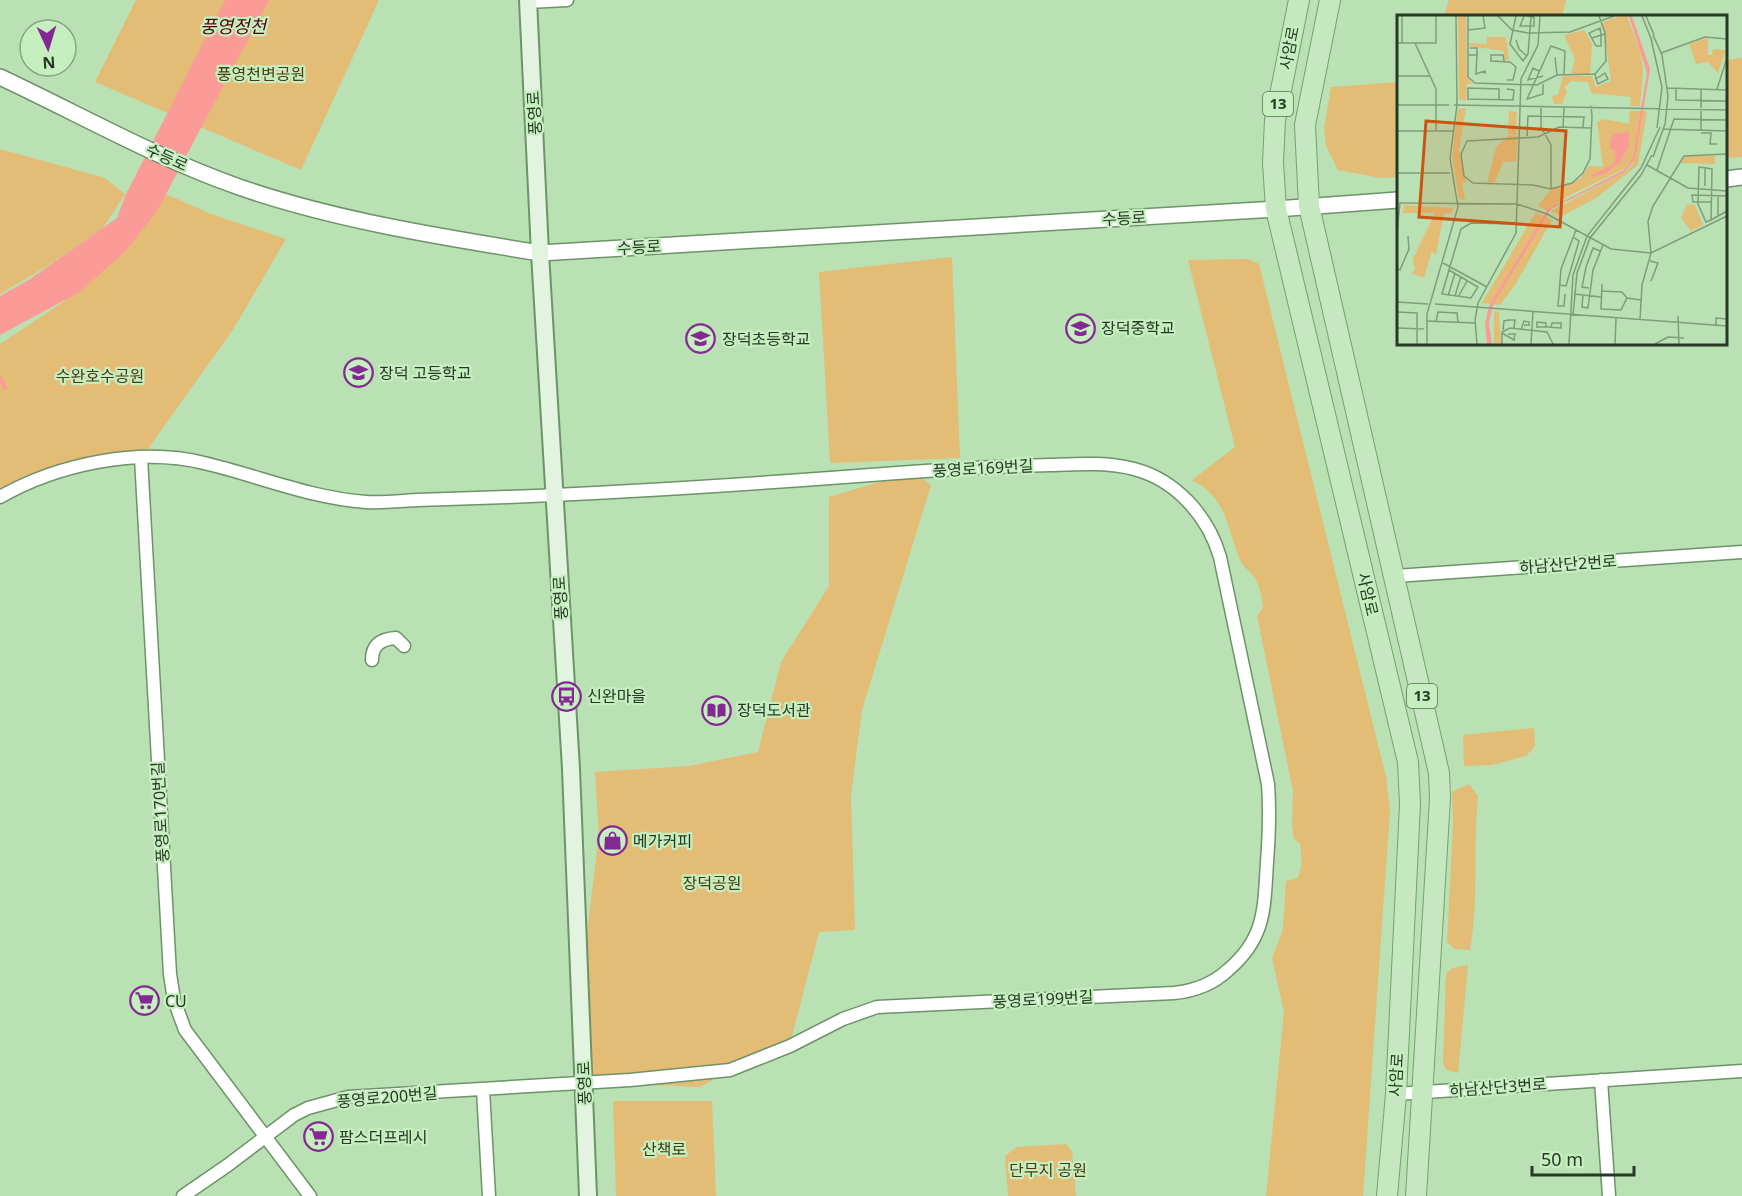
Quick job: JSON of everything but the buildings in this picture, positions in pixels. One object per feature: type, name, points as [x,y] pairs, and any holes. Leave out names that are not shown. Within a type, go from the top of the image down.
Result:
[{"type":"main road","name":"사암로","points":[[1299,0],[1275,120],[1273,163],[1276,209],[1408,762],[1410,804],[1396,1094],[1387,1196]]},
{"type":"main road","name":"사암로","points":[[1330,0],[1305,125],[1309,206],[1439,773],[1440,798],[1424,1093],[1416,1196]]},
{"type":"main road","name":"풍영로","points":[[528,1],[540,253],[571,780],[588,1196]]},
{"type":"street","points":[[528,1],[567,0]]},
{"type":"street","name":"수등로","points":[[0,77],[165,158],[239,187],[366,221],[446,238],[540,253],[1397,200]]},
{"type":"street","points":[[1727,178],[1742,177]]},
{"type":"street","points":[[0,497],[19,486],[54,472],[89,463],[141,458],[169,458],[202,462],[325,497],[368,502],[555,495]]},
{"type":"street","name":"풍영로170번길","points":[[141,458],[164,887],[174,1000],[185,1030],[310,1196]]},
{"type":"street","name":"풍영로169번길","points":[[555,495],[978,467],[1104,465],[1132,469],[1148,474],[1181,494],[1204,521],[1211,534],[1220,557],[1251,704]]},
{"type":"street","name":"하남산단2번로","points":[[1395,576],[1742,552]]},
{"type":"street","points":[[372,660],[372,654],[379,642],[396,638],[404,646]]},
{"type":"street","name":"풍영로199번길","points":[[584,1082],[730,1070],[760,1059],[832,1024],[877,1007],[1183,992],[1209,984],[1241,959],[1252,946],[1262,918],[1270,815],[1268,784],[1251,704]]},
{"type":"street","name":"하남산단3번로","points":[[1396,1094],[1742,1071]]},
{"type":"street","points":[[1601,1080],[1608,1196]]},
{"type":"street","name":"풍영로200번길","points":[[183,1196],[294,1115],[308,1108],[348,1097],[584,1082]]},
{"type":"street","points":[[483,1090],[489,1196]]},
{"type":"green space","name":"풍영천변공원","points":[[136,0],[379,0],[301,170],[95,82]]},
{"type":"green space","points":[[1449,0],[1566,0],[1562,15],[1444,15]]},
{"type":"green space","points":[[1742,58],[1742,157],[1727,158],[1727,60]]},
{"type":"green space","points":[[1397,82],[1397,177],[1381,178],[1338,170],[1326,146],[1324,129],[1331,87]]},
{"type":"green space","points":[[0,149],[105,178],[125,194],[103,228],[49,265],[0,294]]},
{"type":"green space","name":"수완호수공원","points":[[166,194],[211,214],[286,239],[234,328],[148,449],[24,476],[0,490],[0,344],[66,300]]},
{"type":"green space","points":[[952,257],[960,458],[830,463],[819,272]]},
{"type":"green space","points":[[1248,259],[1259,264],[1386,777],[1390,810],[1363,1196],[1266,1196],[1284,1012],[1272,958],[1283,929],[1286,881],[1298,878],[1302,863],[1300,843],[1294,839],[1293,791],[1257,616],[1263,607],[1260,588],[1241,562],[1220,506],[1213,496],[1192,480],[1235,447],[1188,260]]},
{"type":"green space","name":"장덕공원","points":[[913,472],[931,485],[862,710],[851,795],[855,930],[819,932],[792,1036],[700,1087],[584,1082],[584,955],[599,836],[595,772],[689,766],[758,752],[781,662],[829,586],[829,497]]},
{"type":"green space","points":[[1534,728],[1535,746],[1526,756],[1492,765],[1464,766],[1463,735]]},
{"type":"green space","points":[[1469,784],[1478,796],[1474,912],[1470,950],[1455,949],[1447,942],[1453,825],[1452,792]]},
{"type":"green space","points":[[1468,965],[1458,1073],[1446,1070],[1443,1063],[1446,974],[1452,968]]},
{"type":"green space","name":"산책로","points":[[613,1101],[712,1101],[716,1196],[616,1196]]},
{"type":"green space","name":"단무지 공원","points":[[1066,1144],[1072,1151],[1076,1196],[1008,1196],[1005,1156],[1017,1147]]},
{"type":"water","name":"풍영정천","points":[[225,0],[269,0],[157,211],[124,253],[78,293],[0,335],[0,296],[30,279],[117,218],[126,194]]},
{"type":"waterway","points":[[0,378],[5,388]]},
{"type":"place","name":"장덕중학교","points":[[1080,328]]},
{"type":"place","name":"장덕초등학교","points":[[701,339]]},
{"type":"place","name":"장덕 고등학교","points":[[358,373]]},
{"type":"place","name":"신완마을","points":[[566,696]]},
{"type":"place","name":"장덕도서관","points":[[716,710]]},
{"type":"place","name":"메가커피","points":[[612,841]]},
{"type":"place","name":"CU","points":[[144,1001]]},
{"type":"place","name":"팜스더프레시","points":[[318,1137]]}]
